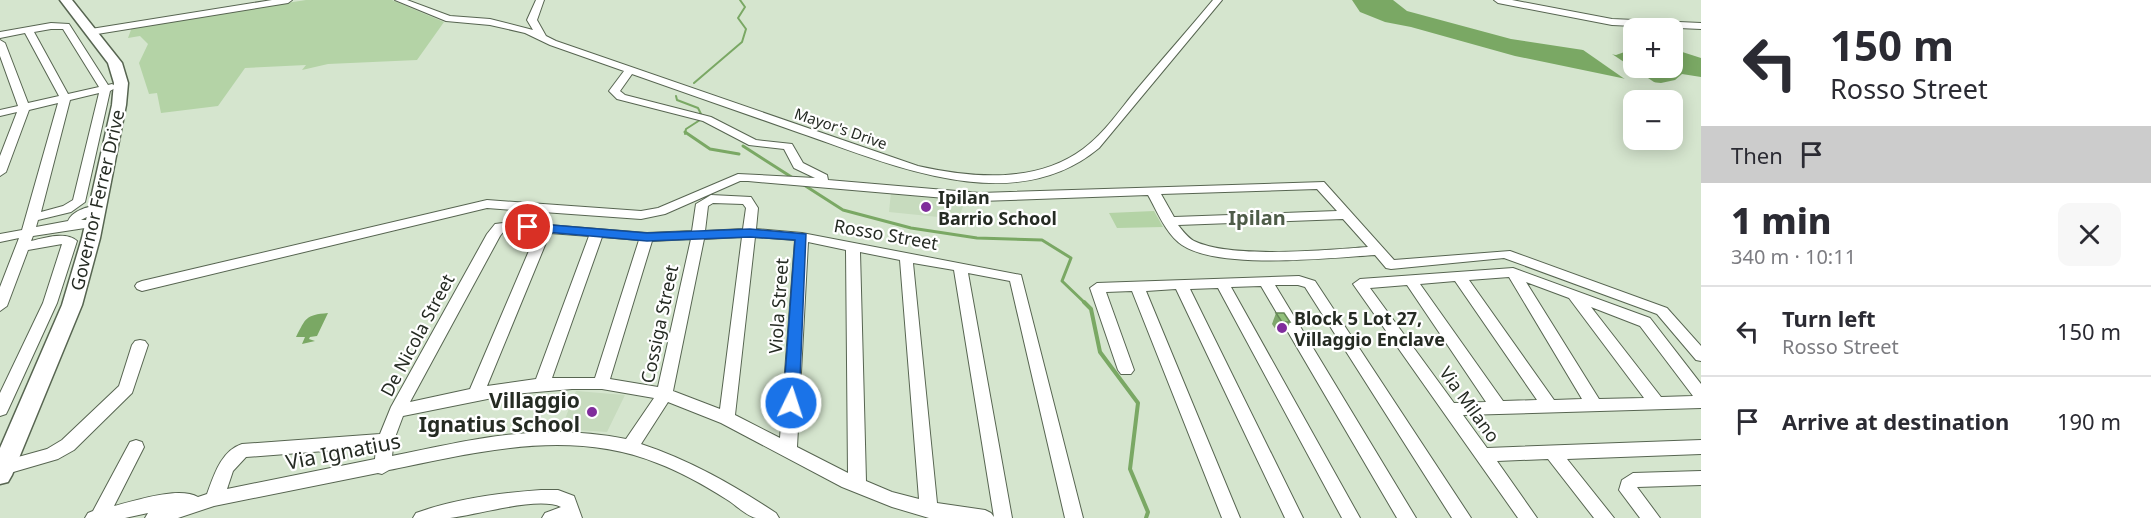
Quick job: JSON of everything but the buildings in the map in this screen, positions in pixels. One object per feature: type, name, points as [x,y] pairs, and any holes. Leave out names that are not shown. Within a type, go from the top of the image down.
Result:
[{"type":"main road","name":"Governor Ferrer Drive","points":[[1,472],[6,446],[72,305],[86,218],[119,105],[113,87],[115,63],[66,0]]},
{"type":"street","points":[[90,29],[260,0]]},
{"type":"street","points":[[90,29],[288,0]]},
{"type":"street","name":"Mayor's Drive","points":[[399,0],[449,19],[501,24],[541,36],[553,43],[915,169],[960,177],[1006,178],[1058,167],[1090,150],[1218,0]]},
{"type":"street","points":[[540,0],[532,20],[541,36]]},
{"type":"street","points":[[1485,0],[1623,26]]},
{"type":"street","points":[[1498,0],[1568,16],[1625,23],[1701,27]]},
{"type":"street","points":[[0,35],[66,26],[113,87]]},
{"type":"street","points":[[1683,28],[1701,27]]},
{"type":"street","points":[[0,306],[33,218],[65,98],[28,30]]},
{"type":"street","points":[[0,43],[24,108],[0,172]]},
{"type":"street","points":[[630,70],[614,91],[621,97],[707,119],[753,143],[788,146],[802,168],[840,183]]},
{"type":"street","points":[[0,113],[113,87]]},
{"type":"street","points":[[33,218],[67,209],[79,202],[113,87]]},
{"type":"street","points":[[142,286],[487,204],[641,215],[661,211],[738,178],[840,183],[931,194],[980,197],[1320,185],[1376,251],[1391,265],[1505,254],[1662,311],[1701,356]]},
{"type":"street","points":[[1152,190],[1186,242],[1210,249],[1269,256],[1376,251]]},
{"type":"street","name":"Cossiga Street","points":[[631,446],[664,395],[698,236],[702,204],[716,199],[750,201],[750,233]]},
{"type":"street","points":[[1171,221],[1344,214]]},
{"type":"street","points":[[0,238],[86,218]]},
{"type":"street","name":"Rosso Street","points":[[500,227],[647,237],[750,233],[802,237],[1012,276],[1018,281],[1074,518]]},
{"type":"street","name":"De Nicola Street","points":[[382,467],[386,440],[398,411],[494,234],[500,227]]},
{"type":"street","points":[[476,394],[545,229]]},
{"type":"street","points":[[542,383],[597,233]]},
{"type":"street","points":[[727,418],[750,233]]},
{"type":"street","points":[[601,384],[647,237]]},
{"type":"street","name":"Viola Street","points":[[788,450],[802,237]]},
{"type":"street","points":[[0,410],[51,303],[70,241],[56,240],[22,247]]},
{"type":"street","points":[[853,246],[857,485]]},
{"type":"street","points":[[906,256],[918,512]]},
{"type":"street","points":[[960,266],[1003,518]]},
{"type":"street","points":[[1513,272],[1594,405]]},
{"type":"street","points":[[1499,408],[1410,281],[1513,272],[1572,293],[1645,322],[1701,395]]},
{"type":"street","points":[[1459,276],[1549,406]]},
{"type":"street","points":[[1126,370],[1097,288],[1299,280],[1310,284],[1462,518]]},
{"type":"street","points":[[1265,281],[1407,518]]},
{"type":"street","name":"Via Milano","points":[[1410,281],[1360,284],[1528,518]]},
{"type":"street","points":[[1222,283],[1351,518]]},
{"type":"street","points":[[1181,285],[1294,518]]},
{"type":"street","points":[[1137,287],[1231,518]]},
{"type":"street","points":[[1572,293],[1657,404]]},
{"type":"street","points":[[1,472],[52,454],[76,438],[126,390],[140,345]]},
{"type":"street","points":[[398,411],[542,383],[632,387],[664,395],[727,418],[857,485],[918,512],[985,518]]},
{"type":"street","points":[[1450,409],[1701,402]]},
{"type":"street","name":"Via Ignatius","points":[[96,517],[214,499],[382,467],[492,443],[536,437],[598,438],[631,446],[666,459],[725,488],[770,518]]},
{"type":"street","points":[[214,499],[226,466],[242,451],[386,440]]},
{"type":"street","points":[[96,517],[136,447]]},
{"type":"street","points":[[1483,455],[1701,447]]},
{"type":"street","points":[[1553,453],[1605,518]]},
{"type":"street","points":[[1651,518],[1628,490],[1628,485],[1633,480],[1701,478]]},
{"type":"street","points":[[422,518],[469,505],[553,496],[565,498],[572,514],[551,518]]},
{"type":"street","name":"Via Ignatius","points":[[753,506],[778,518]]},
{"type":"shaded area","points":[[306,0],[392,0],[444,22],[417,60],[328,64],[302,70],[306,65],[245,68],[218,106],[161,113],[157,93],[149,94],[139,63],[148,44],[140,36],[128,38],[132,27]]},
{"type":"shaded area","points":[[1352,0],[1393,0],[1407,11],[1511,39],[1616,55],[1623,53],[1623,78],[1677,78],[1661,83],[1631,80],[1515,56],[1385,22],[1360,12]]},
{"type":"shaded area","points":[[1683,52],[1701,58],[1701,77],[1683,74]]},
{"type":"shaded area","name":"Ipilan Barrio School","points":[[891,192],[965,202],[958,219],[889,212]]},
{"type":"shaded area","points":[[1154,211],[1163,227],[1117,228],[1109,213]]},
{"type":"shaded area","points":[[328,313],[317,336],[309,339],[315,341],[302,344],[305,337],[296,337],[304,322],[310,316]]},
{"type":"shaded area","name":"Villaggio Ignatius School","points":[[576,391],[625,395],[607,432],[561,429]]},
{"type":"pier","points":[[1576,45],[1606,50],[1623,61],[1623,78]]},
{"type":"pier","points":[[1623,78],[1648,78],[1660,86],[1629,82]]},
{"type":"waterway","points":[[694,83],[742,42],[746,29],[738,18],[745,7],[740,0]]},
{"type":"waterway","points":[[676,96],[677,100],[698,108],[702,116]]},
{"type":"waterway","points":[[685,132],[686,129],[700,120]]},
{"type":"waterway","points":[[685,132],[710,149],[739,154]]},
{"type":"waterway","points":[[743,146],[793,178]]},
{"type":"waterway","points":[[804,185],[843,210],[911,228],[977,238],[1042,240],[1071,258],[1062,281],[1085,303]]},
{"type":"waterway","points":[[1085,303],[1091,309],[1100,352],[1138,403],[1130,469],[1148,512],[1146,518]]},
{"type":"place","name":"Ipilan Barrio School","points":[[926,207]]},
{"type":"place","name":"Block 5 Lot 27, Villaggio Enclave","points":[[1282,328]]},
{"type":"place","name":"Villaggio Ignatius School","points":[[592,412]]},
{"type":"district","name":"Ipilan","points":[[1257,217]]},
{"type":"route","points":[[528,227],[647,237],[770,233],[802,237],[791,403]]}]
